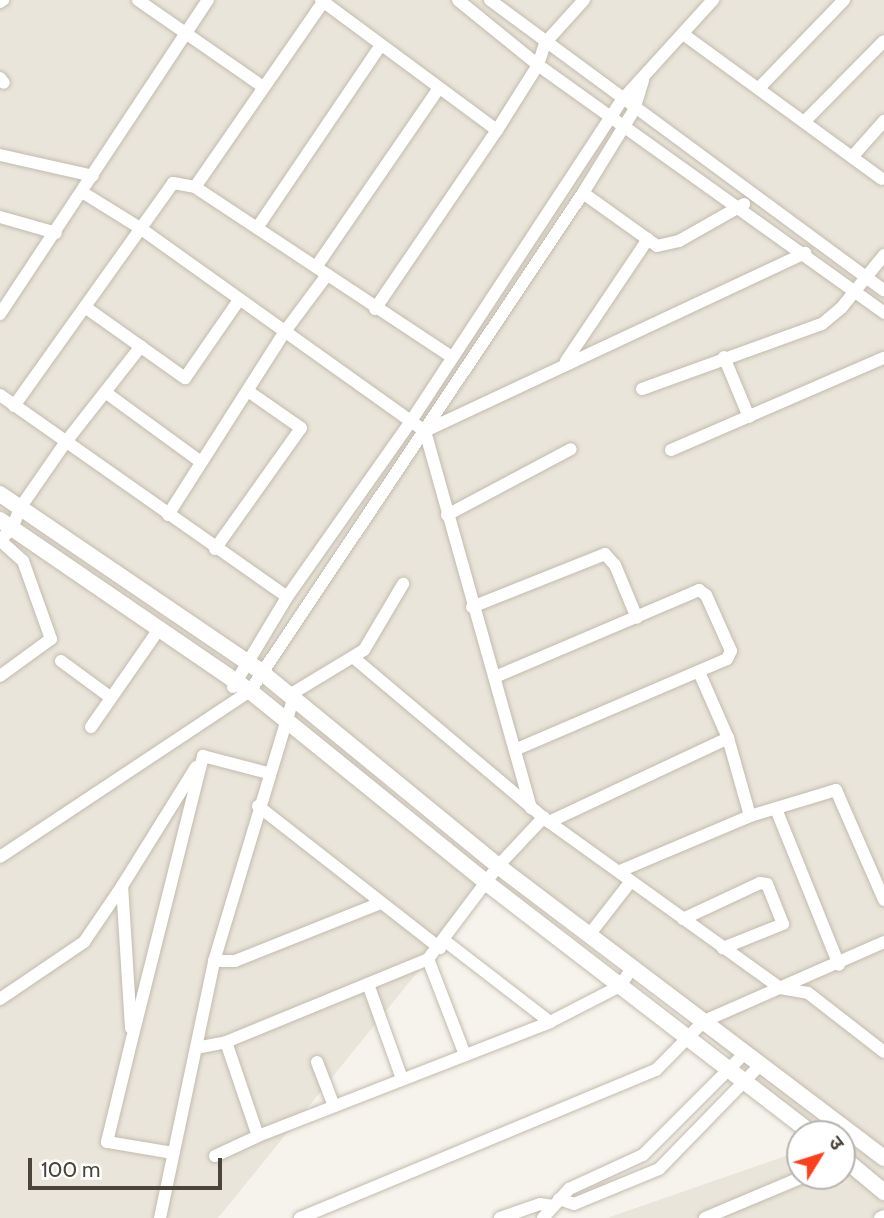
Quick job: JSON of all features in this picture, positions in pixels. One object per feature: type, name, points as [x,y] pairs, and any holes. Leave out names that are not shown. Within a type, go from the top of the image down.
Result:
[{"type":"street","points":[[138,0],[263,87]]},
{"type":"street","points":[[0,314],[57,233],[208,0]]},
{"type":"street","points":[[490,0],[621,101],[884,290]]},
{"type":"street","points":[[375,309],[497,130],[538,65],[545,43],[583,0]]},
{"type":"street","points":[[760,87],[844,0]]},
{"type":"street","points":[[195,187],[322,1],[497,130]]},
{"type":"street","points":[[463,1],[538,65],[884,313]]},
{"type":"street","points":[[230,701],[234,680],[245,661],[411,421],[450,356],[621,101],[683,34],[705,3]]},
{"type":"street","points":[[683,34],[760,87],[882,179]]},
{"type":"street","points":[[805,121],[884,41]]},
{"type":"street","points":[[257,228],[382,45]]},
{"type":"street","points":[[0,857],[230,701],[250,691],[260,671],[425,431],[583,193],[634,110],[643,80]]},
{"type":"street","points":[[316,267],[439,88]]},
{"type":"street","points":[[853,156],[884,121]]},
{"type":"street","points":[[0,155],[93,176]]},
{"type":"street","points":[[14,406],[173,183],[195,187],[375,309],[450,356]]},
{"type":"street","points":[[82,192],[141,228],[425,431],[472,607],[517,749],[531,808]]},
{"type":"street","points":[[583,193],[657,246],[679,241],[739,209],[751,195]]},
{"type":"street","points":[[0,217],[57,233]]},
{"type":"street","points":[[566,362],[648,239]]},
{"type":"street","points":[[425,431],[566,362],[802,256],[816,243]]},
{"type":"street","points":[[642,389],[724,357],[822,324],[855,292],[884,254]]},
{"type":"street","points":[[168,515],[286,330],[327,275]]},
{"type":"street","points":[[85,307],[185,378],[239,299]]},
{"type":"street","points":[[3,532],[65,443],[141,346]]},
{"type":"street","points":[[724,357],[749,417]]},
{"type":"street","points":[[671,450],[884,358]]},
{"type":"street","points":[[215,549],[301,428],[248,391]]},
{"type":"street","points":[[105,392],[201,462]]},
{"type":"street","points":[[0,395],[215,549],[287,597]]},
{"type":"street","points":[[447,515],[571,449]]},
{"type":"street","points":[[0,494],[260,671],[498,866],[884,1158]]},
{"type":"street","points":[[3,532],[159,629],[250,691],[488,884],[620,986],[734,1069],[796,1120]]},
{"type":"street","points":[[0,676],[51,639],[23,561],[3,532]]},
{"type":"street","points":[[472,607],[604,554],[615,565],[637,618]]},
{"type":"street","points":[[290,698],[354,659],[371,639],[403,584]]},
{"type":"street","points":[[495,677],[699,590],[706,595],[731,651],[727,659],[699,672],[517,749]]},
{"type":"street","points":[[92,727],[159,629]]},
{"type":"street","points":[[354,659],[531,808],[780,988],[808,993],[884,1052]]},
{"type":"street","points":[[61,661],[110,697]]},
{"type":"street","points":[[699,672],[728,738],[750,816]]},
{"type":"street","points":[[160,1218],[214,961],[268,773],[288,722],[290,698]]},
{"type":"street","points":[[196,1048],[226,1042],[428,959],[442,945],[488,884],[498,866],[546,819],[728,738]]},
{"type":"street","points":[[203,756],[268,773]]},
{"type":"street","points":[[0,999],[84,942],[203,756]]},
{"type":"street","points":[[173,1153],[107,1142],[203,756]]},
{"type":"street","points":[[620,871],[750,816],[836,790],[884,900]]},
{"type":"street","points":[[258,806],[381,903],[550,1021]]},
{"type":"street","points":[[776,809],[839,965]]},
{"type":"street","points":[[589,935],[631,881]]},
{"type":"street","points":[[682,919],[760,883],[767,884],[783,924],[723,948]]},
{"type":"street","points":[[122,886],[132,1039]]},
{"type":"street","points":[[214,961],[235,961],[381,903]]},
{"type":"street","points":[[300,1218],[656,1070],[704,1021],[839,965],[884,942]]},
{"type":"street","points":[[428,959],[465,1055]]},
{"type":"street","points":[[215,1156],[258,1136],[550,1021],[620,986],[633,967]]},
{"type":"street","points":[[368,984],[402,1079]]},
{"type":"street","points":[[226,1042],[258,1136]]},
{"type":"street","points":[[543,1218],[569,1189],[643,1155],[734,1069],[746,1052]]},
{"type":"street","points":[[317,1062],[334,1106]]},
{"type":"street","points":[[500,1218],[519,1215],[540,1204],[574,1204],[649,1175],[748,1081],[761,1064]]},
{"type":"street","points":[[678,1122],[692,1136]]},
{"type":"street","points":[[856,1169],[884,1192]]},
{"type":"street","points":[[705,1218],[786,1184]]},
{"type":"shaded area","points":[[0,0],[884,0],[884,1211],[871,1218],[607,1218],[786,1156],[786,1190],[856,1190],[856,1120],[805,1120],[589,935],[594,927],[376,778],[489,884],[218,1218],[0,1218]]}]
